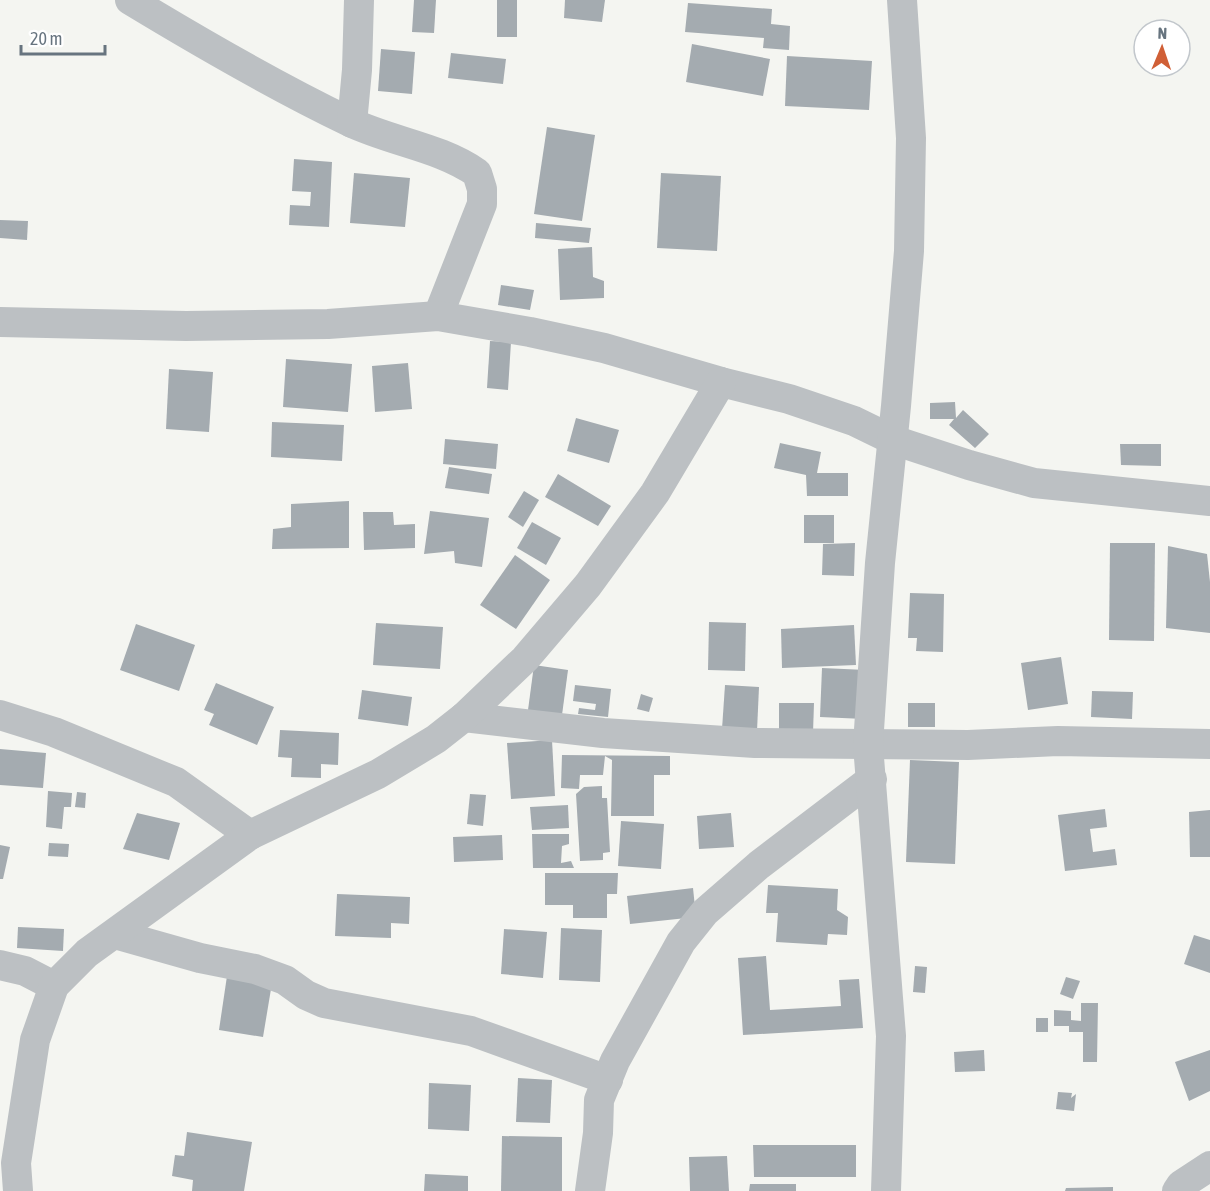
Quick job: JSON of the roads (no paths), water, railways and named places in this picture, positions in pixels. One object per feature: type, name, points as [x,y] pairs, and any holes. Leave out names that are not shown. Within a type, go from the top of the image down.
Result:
[{"type":"street","points":[[130,0],[266,78],[352,123],[444,155],[464,163],[477,173],[482,189],[482,204],[438,316]]},
{"type":"street","points":[[352,123],[357,70],[359,0]]},
{"type":"street","points":[[886,1191],[891,1036],[868,745],[880,563],[909,251],[911,138],[902,0]]},
{"type":"street","points":[[0,322],[222,326],[328,324],[438,316],[604,348],[798,402],[854,422],[893,440],[1034,483],[1210,501]]},
{"type":"street","points":[[18,1191],[16,1162],[35,1040],[54,986],[87,953],[250,835],[378,774],[436,739],[464,717],[525,659],[588,585],[656,493],[721,382]]},
{"type":"street","points":[[0,715],[54,732],[176,782],[250,835]]},
{"type":"street","points":[[464,717],[603,733],[755,743],[868,745],[1058,741],[1210,744]]},
{"type":"street","points":[[590,1191],[598,1133],[599,1100],[615,1061],[681,942],[705,912],[759,865],[872,779]]},
{"type":"street","points":[[115,934],[200,958],[255,969],[285,980],[306,995],[324,1003],[471,1031],[608,1080]]},
{"type":"street","points":[[0,965],[25,971],[54,986]]},
{"type":"street","points":[[1178,1191],[1181,1185],[1210,1166]]}]
